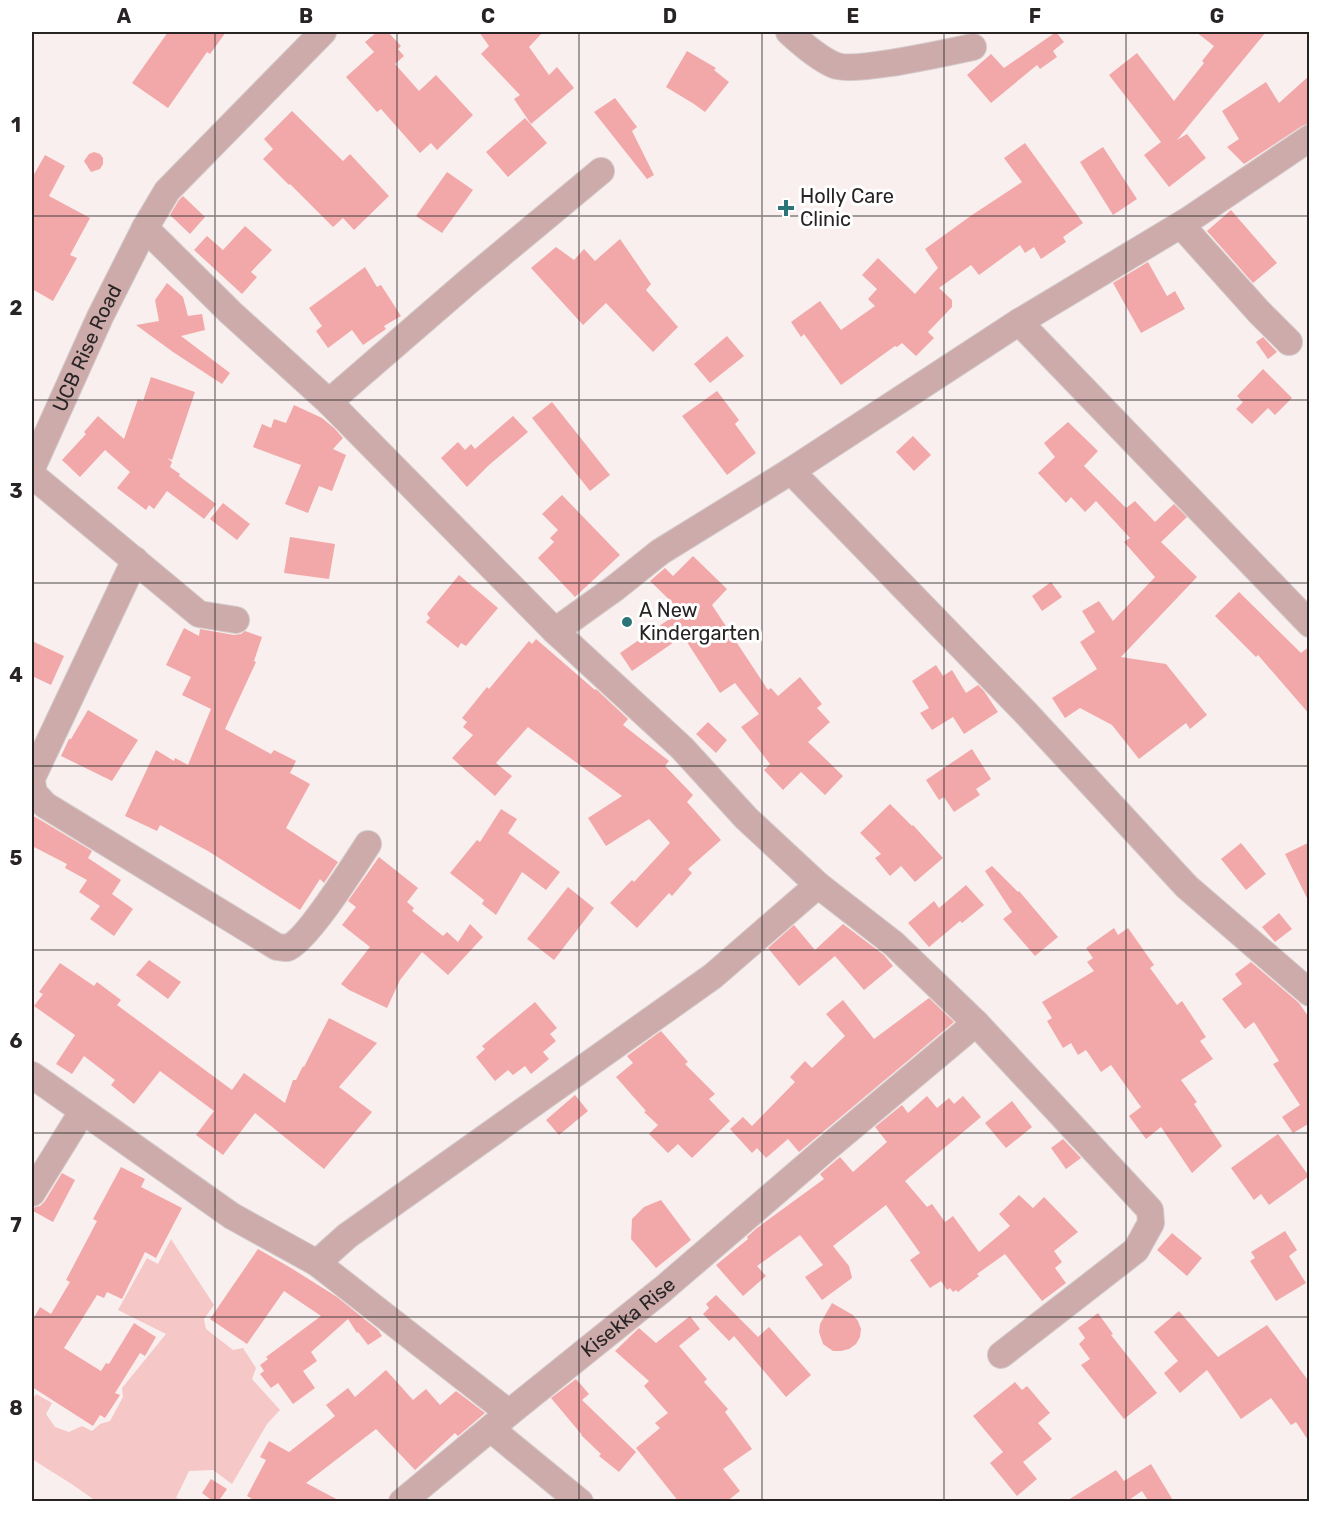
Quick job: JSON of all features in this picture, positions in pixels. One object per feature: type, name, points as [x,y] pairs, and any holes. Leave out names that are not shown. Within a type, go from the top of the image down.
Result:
[{"type":"street","name":"UCB Rise Road","points":[[32,468],[100,316],[145,228],[167,191],[323,32]]},
{"type":"street","points":[[789,32],[836,66],[873,66],[973,47]]},
{"type":"street","points":[[555,631],[660,552],[791,471],[1019,322],[1181,225],[1310,138]]},
{"type":"street","points":[[329,402],[601,171]]},
{"type":"street","points":[[1181,225],[1289,342]]},
{"type":"street","points":[[145,228],[231,313],[329,402],[555,631],[682,748],[746,818],[818,885],[894,944],[976,1023],[1150,1210],[1151,1223],[1136,1250],[1001,1355]]},
{"type":"street","points":[[1019,322],[1310,624]]},
{"type":"street","points":[[791,471],[1026,713],[1187,888],[1310,993]]},
{"type":"street","points":[[32,475],[200,614],[236,620]]},
{"type":"street","points":[[135,560],[32,780],[34,793],[45,805],[277,947],[286,948],[298,940],[334,896],[368,844]]},
{"type":"street","points":[[317,1263],[347,1236],[713,976],[818,885]]},
{"type":"street","name":"Kisekka Rise","points":[[402,1502],[663,1289],[976,1023]]},
{"type":"street","points":[[32,1075],[232,1216],[317,1263],[500,1421],[580,1502]]},
{"type":"street","points":[[32,1193],[82,1112]]},
{"type":"shaded area","points":[[171,1239],[214,1305],[204,1319],[206,1329],[233,1350],[243,1348],[256,1368],[252,1379],[280,1410],[267,1424],[232,1484],[213,1470],[189,1471],[176,1498],[192,1501],[96,1501],[32,1459],[32,1401],[36,1394],[52,1403],[46,1414],[55,1427],[69,1432],[82,1426],[92,1431],[100,1424],[110,1421],[123,1397],[122,1388],[166,1334],[118,1310],[147,1258],[158,1264]]},
{"type":"building","points":[[168,32],[226,32],[210,54],[207,52],[168,108],[132,83]]},
{"type":"building","points":[[377,32],[388,32],[401,46],[398,49],[404,56],[395,64],[419,91],[436,75],[473,115],[437,150],[431,143],[420,153],[381,109],[377,112],[346,77],[374,52],[365,42]]},
{"type":"building","points":[[479,32],[543,32],[529,47],[549,75],[557,67],[574,88],[531,124],[514,99],[520,95],[481,54],[489,46]]},
{"type":"building","points":[[1056,32],[1064,42],[1053,51],[1057,57],[1040,69],[1037,65],[991,103],[967,75],[991,54],[1004,68]]},
{"type":"building","points":[[1196,32],[1266,32],[1177,140],[1187,134],[1206,158],[1169,187],[1144,155],[1161,142],[1109,75],[1137,53],[1174,101],[1204,63],[1202,61],[1214,46]]},
{"type":"building","points":[[687,51],[716,68],[714,70],[729,82],[705,112],[666,87]]},
{"type":"building","points":[[1310,75],[1310,123],[1244,164],[1227,147],[1239,139],[1222,111],[1266,82],[1279,103]]},
{"type":"building","points":[[615,98],[637,127],[632,131],[654,175],[647,179],[594,112]]},
{"type":"building","points":[[292,111],[343,161],[350,154],[389,196],[354,230],[343,218],[333,227],[263,159],[273,149],[264,139]]},
{"type":"building","points":[[525,118],[547,143],[508,177],[486,152]]},
{"type":"building","points":[[1025,143],[1083,223],[1063,237],[1066,242],[1041,259],[1034,247],[1025,253],[1020,245],[979,275],[971,265],[939,288],[952,300],[952,307],[928,332],[934,338],[916,356],[902,343],[841,385],[804,334],[801,337],[791,322],[820,301],[841,330],[875,306],[868,299],[877,289],[862,275],[878,258],[915,294],[938,268],[925,249],[1022,182],[1004,158]]},
{"type":"building","points":[[1103,147],[1137,199],[1113,215],[1080,162]]},
{"type":"building","points":[[94,152],[103,158],[103,164],[100,169],[91,172],[84,161],[89,154]]},
{"type":"building","points":[[45,155],[65,166],[49,196],[90,218],[70,255],[77,258],[53,301],[32,289],[32,178]]},
{"type":"building","points":[[447,172],[473,190],[442,233],[416,216]]},
{"type":"building","points":[[183,196],[205,217],[190,234],[170,215]]},
{"type":"building","points":[[1231,210],[1277,263],[1253,283],[1207,231]]},
{"type":"building","points":[[245,226],[272,250],[251,272],[257,277],[242,294],[194,250],[207,236],[223,250]]},
{"type":"building","points":[[620,239],[651,284],[646,290],[678,327],[653,352],[606,303],[583,325],[531,268],[556,247],[574,260],[584,249],[595,261]]},
{"type":"building","points":[[1148,262],[1167,296],[1175,291],[1185,309],[1141,333],[1113,283]]},
{"type":"building","points":[[365,267],[377,287],[381,285],[401,316],[384,326],[386,329],[363,345],[352,330],[328,348],[316,331],[322,326],[309,308]]},
{"type":"building","points":[[167,283],[183,297],[188,316],[202,314],[205,330],[181,336],[230,373],[222,384],[136,325],[159,321],[155,300]]},
{"type":"building","points":[[727,336],[744,356],[710,383],[694,364]]},
{"type":"building","points":[[1263,337],[1277,352],[1268,359],[1256,342]]},
{"type":"building","points":[[1263,369],[1292,398],[1275,415],[1268,408],[1252,424],[1236,409],[1243,402],[1237,396]]},
{"type":"building","points":[[151,377],[195,392],[172,460],[167,458],[172,462],[170,467],[180,474],[179,476],[216,504],[204,519],[167,491],[154,509],[149,505],[146,510],[117,488],[130,472],[105,450],[80,477],[62,460],[86,434],[84,432],[98,416],[124,439],[138,399],[143,401]]},
{"type":"building","points":[[717,391],[739,420],[735,424],[756,453],[727,475],[682,416]]},
{"type":"building","points":[[552,402],[610,475],[590,491],[532,418]]},
{"type":"building","points":[[294,405],[322,418],[334,428],[343,438],[333,449],[346,455],[332,491],[319,486],[308,513],[285,504],[301,465],[253,447],[262,424],[271,428],[274,419],[286,423]]},
{"type":"building","points":[[513,416],[528,432],[467,487],[441,458],[458,442],[465,450],[471,444],[475,449]]},
{"type":"building","points":[[1068,422],[1098,451],[1084,466],[1126,508],[1135,501],[1155,522],[1174,504],[1187,517],[1161,542],[1197,577],[1121,657],[1166,664],[1207,715],[1190,729],[1186,723],[1139,759],[1112,725],[1080,708],[1065,718],[1052,698],[1097,669],[1080,642],[1095,632],[1082,611],[1099,601],[1113,621],[1155,577],[1124,542],[1130,538],[1096,501],[1085,512],[1071,497],[1066,503],[1038,473],[1055,457],[1044,443]]},
{"type":"building","points":[[913,436],[931,455],[914,471],[896,452]]},
{"type":"building","points":[[562,495],[620,555],[575,597],[538,558],[554,542],[550,538],[558,530],[542,514]]},
{"type":"building","points":[[223,503],[250,524],[237,540],[210,519]]},
{"type":"building","points":[[290,537],[335,544],[329,579],[284,573]]},
{"type":"building","points":[[693,556],[727,589],[712,605],[768,690],[771,688],[778,696],[800,677],[822,704],[817,708],[830,722],[808,742],[843,776],[825,795],[801,772],[783,790],[764,770],[770,764],[741,727],[759,714],[735,683],[720,693],[683,636],[632,671],[620,653],[681,611],[650,581],[665,568],[673,576]]},
{"type":"building","points":[[459,575],[498,608],[466,646],[461,643],[458,648],[426,622],[430,618],[427,614]]},
{"type":"building","points":[[1051,582],[1062,597],[1042,611],[1032,596]]},
{"type":"building","points":[[1239,592],[1301,653],[1310,646],[1310,715],[1258,655],[1256,657],[1215,616]]},
{"type":"building","points":[[184,628],[199,636],[200,629],[234,635],[245,631],[262,637],[254,661],[256,662],[225,729],[271,754],[274,750],[296,761],[290,773],[310,784],[286,828],[338,862],[324,883],[320,879],[300,910],[208,851],[160,825],[157,831],[125,816],[156,750],[174,761],[175,758],[188,765],[211,709],[182,695],[191,677],[166,665]]},
{"type":"building","points":[[536,639],[628,719],[623,725],[669,761],[665,766],[693,795],[687,802],[721,840],[688,869],[692,873],[672,896],[669,893],[637,928],[610,903],[632,880],[634,882],[670,843],[649,819],[606,846],[588,818],[622,796],[528,727],[496,763],[512,776],[495,796],[452,758],[473,735],[463,727],[467,722],[462,718],[529,641],[532,644]]},
{"type":"building","points":[[32,641],[64,656],[51,685],[32,676]]},
{"type":"building","points":[[936,665],[943,676],[952,670],[966,693],[978,685],[998,712],[964,734],[953,717],[932,730],[920,713],[929,708],[912,681]]},
{"type":"building","points":[[88,710],[138,740],[112,781],[61,756]]},
{"type":"building","points":[[708,722],[727,740],[716,753],[696,734]]},
{"type":"building","points":[[972,749],[991,779],[976,789],[980,795],[954,812],[944,797],[939,800],[926,780]]},
{"type":"building","points":[[890,804],[943,858],[915,882],[901,866],[890,876],[875,858],[881,854],[860,833]]},
{"type":"building","points":[[501,809],[517,819],[508,833],[560,872],[546,890],[522,872],[496,915],[482,904],[484,900],[450,873],[477,840],[480,842]]},
{"type":"building","points":[[32,815],[92,851],[88,858],[121,880],[112,894],[133,909],[114,936],[90,919],[100,906],[79,892],[87,880],[65,868],[67,864],[32,846]]},
{"type":"building","points":[[1310,842],[1310,904],[1285,854]]},
{"type":"building","points":[[1241,843],[1266,874],[1246,890],[1221,859]]},
{"type":"building","points":[[379,857],[418,888],[407,902],[414,908],[412,911],[443,936],[447,932],[458,942],[470,924],[483,937],[448,975],[422,952],[400,980],[387,1008],[341,984],[370,947],[342,925],[356,907],[348,901]]},
{"type":"building","points":[[992,866],[1019,891],[1058,937],[1035,956],[1003,919],[1012,912],[985,871]]},
{"type":"building","points":[[966,885],[984,905],[962,923],[960,921],[929,947],[908,923],[934,901],[939,908]]},
{"type":"building","points":[[568,887],[594,908],[554,960],[527,939]]},
{"type":"building","points":[[1279,913],[1292,929],[1275,942],[1262,927]]},
{"type":"building","points":[[843,924],[884,955],[893,966],[864,990],[835,956],[799,986],[768,948],[794,925],[815,950]]},
{"type":"building","points":[[1114,928],[1118,935],[1128,928],[1154,965],[1150,968],[1177,1005],[1182,1001],[1206,1037],[1200,1041],[1213,1059],[1181,1080],[1197,1102],[1194,1104],[1222,1146],[1192,1173],[1161,1127],[1146,1139],[1129,1116],[1141,1107],[1111,1065],[1101,1072],[1086,1050],[1078,1055],[1071,1043],[1063,1048],[1047,1021],[1052,1018],[1042,1002],[1094,971],[1087,962],[1093,958],[1086,948]]},
{"type":"building","points":[[149,960],[181,982],[168,999],[136,975]]},
{"type":"building","points":[[1251,962],[1299,1003],[1310,1019],[1310,1123],[1293,1133],[1282,1117],[1300,1105],[1273,1064],[1279,1061],[1254,1022],[1245,1029],[1222,999],[1242,984],[1235,974]]},
{"type":"building","points":[[60,963],[94,986],[97,982],[121,1000],[117,1005],[232,1090],[244,1073],[285,1103],[293,1080],[296,1080],[304,1067],[329,1018],[377,1043],[339,1087],[372,1112],[324,1169],[255,1113],[223,1155],[196,1135],[214,1111],[160,1071],[134,1104],[111,1085],[115,1080],[84,1056],[72,1074],[56,1064],[75,1035],[34,1006],[43,994],[39,992]]},
{"type":"building","points":[[929,998],[954,1022],[799,1152],[788,1139],[766,1158],[757,1148],[752,1153],[730,1129],[743,1117],[752,1126],[795,1082],[790,1077],[805,1061],[812,1068],[845,1036],[826,1014],[843,1000],[874,1039]]},
{"type":"building","points":[[535,1002],[557,1028],[550,1034],[556,1041],[543,1052],[549,1059],[531,1074],[525,1066],[513,1075],[508,1070],[495,1081],[476,1057],[485,1049],[482,1046]]},
{"type":"building","points":[[661,1031],[688,1062],[685,1064],[715,1094],[709,1099],[730,1121],[692,1158],[678,1144],[668,1153],[649,1134],[658,1125],[644,1112],[646,1111],[616,1077],[633,1063],[627,1056]]},
{"type":"building","points":[[575,1095],[588,1111],[559,1135],[546,1120]]},
{"type":"building","points":[[927,1096],[937,1108],[949,1098],[954,1104],[963,1096],[981,1117],[905,1181],[927,1207],[932,1204],[945,1222],[953,1216],[979,1252],[1010,1226],[999,1214],[1019,1195],[1033,1208],[1044,1197],[1078,1232],[1054,1251],[1062,1262],[1055,1268],[1066,1283],[1042,1301],[1005,1254],[977,1274],[979,1276],[958,1292],[956,1290],[953,1292],[950,1288],[947,1290],[941,1281],[930,1288],[910,1260],[920,1253],[886,1205],[833,1246],[849,1266],[852,1278],[822,1300],[805,1277],[823,1265],[800,1235],[757,1266],[766,1276],[743,1296],[716,1265],[748,1239],[747,1237],[757,1228],[824,1179],[820,1174],[840,1157],[853,1172],[887,1142],[875,1127],[902,1105],[908,1113]]},
{"type":"building","points":[[1012,1101],[1032,1127],[1006,1148],[985,1123]]},
{"type":"building","points":[[1278,1134],[1309,1176],[1269,1205],[1261,1194],[1254,1200],[1231,1168]]},
{"type":"building","points":[[1063,1139],[1081,1158],[1066,1169],[1051,1148]]},
{"type":"building","points":[[121,1167],[145,1179],[141,1187],[182,1208],[156,1258],[145,1252],[122,1299],[107,1292],[104,1298],[97,1295],[64,1348],[101,1371],[106,1363],[109,1364],[134,1323],[156,1337],[145,1356],[140,1353],[115,1393],[120,1395],[105,1418],[100,1415],[93,1426],[32,1387],[32,1321],[40,1307],[51,1314],[70,1282],[66,1280],[97,1221],[93,1219]]},
{"type":"building","points":[[62,1173],[75,1180],[53,1222],[33,1211],[45,1201]]},
{"type":"building","points":[[661,1200],[691,1240],[656,1268],[631,1239],[632,1219],[644,1207]]},
{"type":"building","points":[[1285,1231],[1297,1250],[1289,1256],[1306,1283],[1276,1301],[1250,1261],[1255,1258],[1251,1252]]},
{"type":"building","points":[[1172,1233],[1202,1258],[1187,1276],[1157,1250]]},
{"type":"building","points":[[258,1249],[337,1297],[378,1330],[382,1336],[368,1345],[348,1319],[311,1352],[317,1361],[303,1371],[315,1388],[293,1404],[278,1383],[271,1388],[260,1374],[264,1371],[260,1365],[268,1359],[266,1357],[321,1316],[284,1291],[247,1344],[210,1319]]},
{"type":"building","points":[[716,1295],[758,1337],[769,1327],[811,1375],[786,1397],[734,1336],[729,1341],[703,1314],[709,1308],[706,1304]]},
{"type":"building","points":[[832,1303],[853,1315],[861,1329],[856,1344],[849,1349],[833,1351],[823,1344],[819,1332],[820,1324]]},
{"type":"building","points":[[1179,1311],[1218,1357],[1267,1325],[1310,1383],[1310,1443],[1296,1422],[1291,1425],[1271,1398],[1241,1419],[1207,1370],[1180,1393],[1164,1373],[1178,1361],[1154,1332]]},
{"type":"building","points":[[1098,1313],[1113,1334],[1111,1335],[1157,1393],[1124,1419],[1081,1365],[1090,1359],[1079,1344],[1085,1338],[1078,1328]]},
{"type":"building","points":[[690,1316],[700,1329],[679,1346],[707,1379],[704,1382],[728,1409],[725,1412],[752,1449],[723,1469],[740,1491],[726,1502],[679,1502],[636,1448],[660,1428],[655,1423],[668,1413],[644,1386],[649,1381],[615,1351],[639,1328],[656,1343]]},
{"type":"building","points":[[386,1370],[413,1400],[426,1389],[440,1405],[456,1391],[485,1413],[458,1436],[455,1433],[415,1470],[376,1429],[306,1483],[342,1502],[257,1502],[247,1496],[266,1460],[260,1457],[269,1441],[289,1452],[335,1416],[326,1405],[348,1388],[355,1397]]},
{"type":"building","points":[[576,1379],[589,1394],[582,1400],[636,1452],[619,1472],[599,1456],[601,1454],[581,1435],[551,1398]]},
{"type":"building","points":[[1015,1382],[1022,1390],[1027,1386],[1050,1413],[1038,1423],[1052,1439],[1023,1462],[1037,1479],[1017,1496],[990,1463],[1003,1452],[973,1416]]},
{"type":"building","points":[[1151,1464],[1174,1502],[1149,1502],[1142,1491],[1126,1502],[1065,1502],[1116,1470],[1124,1481]]},
{"type":"building","points":[[211,1479],[227,1489],[218,1502],[214,1502],[202,1493]]},
{"type":"place","name":"Holly Care Clinic","points":[[786,208]]},
{"type":"place","name":"A New Kindergarten","points":[[627,622]]}]
